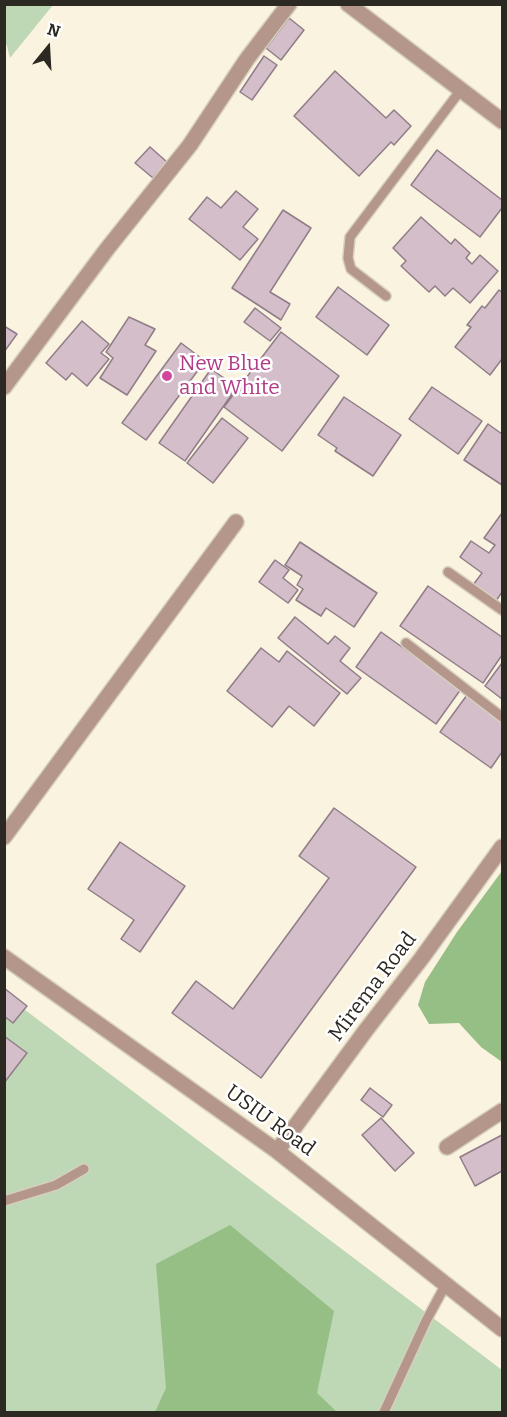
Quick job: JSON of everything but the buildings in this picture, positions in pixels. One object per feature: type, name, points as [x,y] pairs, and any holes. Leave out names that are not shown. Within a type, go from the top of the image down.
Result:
[{"type":"street","points":[[4,387],[107,249],[190,145],[248,59],[289,4]]},
{"type":"street","points":[[348,4],[502,121]]},
{"type":"street","points":[[4,837],[236,522]]},
{"type":"street","name":"Mirema Road","points":[[277,1151],[366,1030],[422,959],[502,847]]},
{"type":"street","name":"USIU Road","points":[[4,957],[277,1151],[502,1329]]},
{"type":"street","points":[[447,1147],[502,1111]]},
{"type":"lane","points":[[387,297],[351,269],[348,258],[350,237],[460,91]]},
{"type":"lane","points":[[448,572],[502,610]]},
{"type":"lane","points":[[406,643],[502,717]]},
{"type":"lane","points":[[4,1201],[56,1185],[84,1169]]},
{"type":"lane","points":[[384,1413],[426,1321],[446,1284]]},
{"type":"green space","points":[[5,4],[53,5],[10,58],[5,44]]},
{"type":"green space","points":[[502,871],[502,1062],[481,1047],[459,1023],[429,1024],[418,1005],[425,982],[457,932]]},
{"type":"green space","points":[[4,994],[502,1370],[502,1412],[5,1412]]},
{"type":"green space","points":[[230,1225],[334,1311],[317,1393],[337,1412],[155,1412],[166,1388],[156,1264]]},
{"type":"place","name":"New Blue and White","points":[[167,376]]}]
